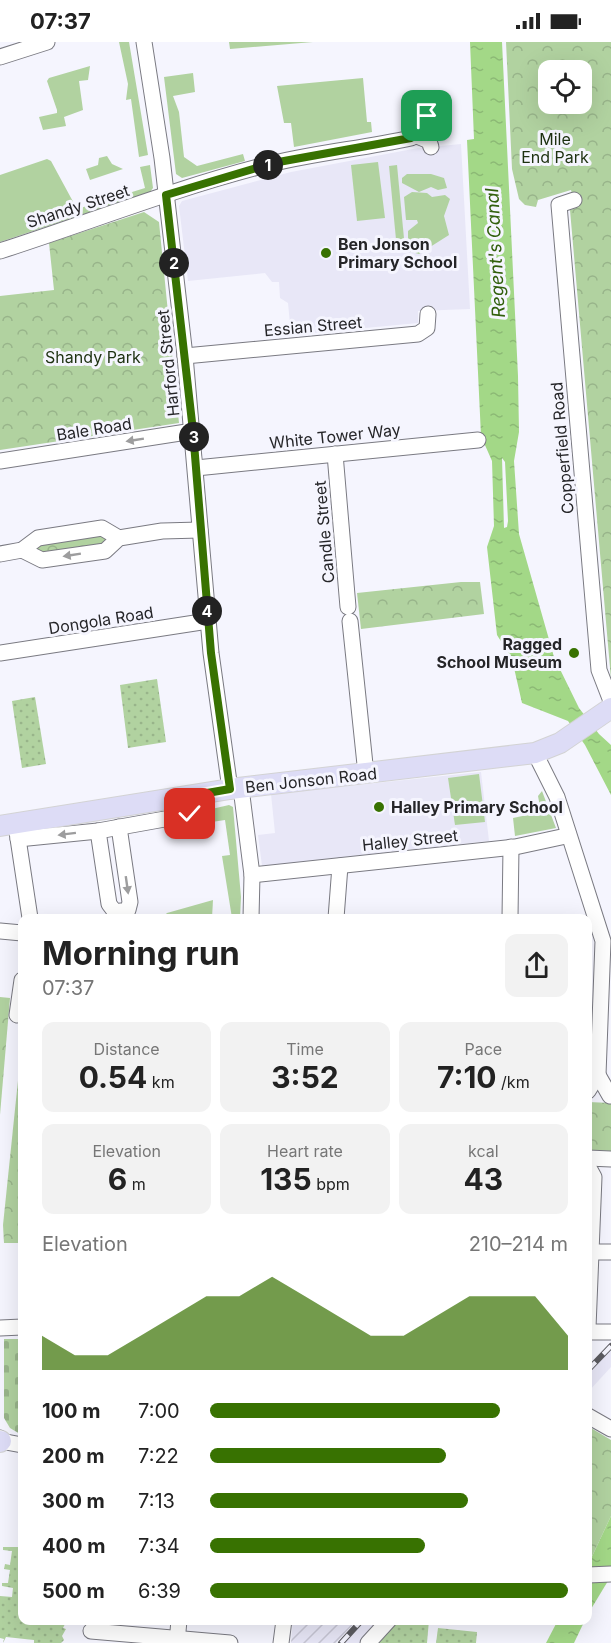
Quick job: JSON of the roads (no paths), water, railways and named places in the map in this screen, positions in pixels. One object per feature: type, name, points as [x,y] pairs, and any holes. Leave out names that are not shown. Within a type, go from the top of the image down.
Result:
[{"type":"main road","name":"Ben Jonson Road","points":[[12,830],[236,788],[535,753],[554,746],[605,712]]},
{"type":"street","points":[[0,57],[47,42]]},
{"type":"street","name":"Harford Street","points":[[144,42],[166,195],[185,356],[208,621],[252,874],[251,914]]},
{"type":"street","points":[[427,116],[424,127],[417,136],[429,141],[431,147]]},
{"type":"street","name":"Shandy Street","points":[[0,251],[166,195],[273,163],[417,136]]},
{"type":"street","name":"Copperfield Road","points":[[574,200],[559,205],[599,670],[611,701]]},
{"type":"street","name":"Essian Street","points":[[185,356],[418,334],[427,328],[428,314]]},
{"type":"street","name":"Bale Road","points":[[0,461],[193,431]]},
{"type":"street","name":"White Tower Way","points":[[196,468],[478,440]]},
{"type":"street","name":"Candle Street","points":[[335,454],[366,774]]},
{"type":"street","points":[[0,554],[22,550],[38,538],[102,528],[120,538]]},
{"type":"street","points":[[22,550],[42,560],[105,550],[120,538],[162,531],[200,530]]},
{"type":"street","name":"Dongola Road","points":[[0,653],[208,621]]},
{"type":"street","points":[[535,753],[557,797],[607,941],[598,1075],[592,1086]]},
{"type":"street","points":[[29,914],[12,830],[98,831],[190,814],[190,796]]},
{"type":"street","points":[[98,831],[109,903],[115,912],[120,913],[128,910],[130,902],[119,827]]},
{"type":"street","name":"Halley Street","points":[[252,874],[512,847],[566,836],[568,833]]},
{"type":"street","points":[[510,914],[512,847]]},
{"type":"street","points":[[336,914],[340,866]]},
{"type":"street","points":[[0,931],[18,933]]},
{"type":"street","points":[[17,1015],[18,1008]]},
{"type":"street","points":[[598,1075],[611,1096]]},
{"type":"street","points":[[592,1094],[611,1096]]},
{"type":"street","points":[[592,1158],[610,1159]]},
{"type":"street","points":[[592,1171],[610,1159]]},
{"type":"street","points":[[592,1252],[611,1252]]},
{"type":"street","points":[[0,1328],[18,1327]]},
{"type":"street","points":[[592,1330],[611,1332]]},
{"type":"street","points":[[592,1418],[611,1430]]},
{"type":"street","points":[[0,1440],[18,1444]]},
{"type":"street","points":[[592,1575],[611,1574]]},
{"type":"street","points":[[177,1641],[179,1625]]},
{"type":"street","points":[[281,1643],[283,1625]]},
{"type":"street","points":[[368,1643],[384,1625]]},
{"type":"street","points":[[91,1631],[177,1641],[230,1643]]},
{"type":"water","name":"Regent's Canal","points":[[470,42],[502,42],[518,376],[519,432],[514,461],[519,534],[554,657],[579,708],[599,734],[611,745],[611,795],[585,745],[568,721],[522,703],[512,659],[497,635],[487,547],[494,526],[492,461],[481,436],[467,140],[474,139]],"holes":[[[502,458],[505,462],[508,521],[507,527],[504,528]]]},
{"type":"water","points":[[611,1516],[611,1576],[592,1607],[592,1556]]},
{"type":"water","points":[[555,1625],[583,1625],[574,1643],[546,1643]]},
{"type":"railway","points":[[592,1366],[611,1346]]},
{"type":"railway","points":[[341,1643],[357,1625]]},
{"type":"place","name":"Ben Jonson Primary School","points":[[326,253]]},
{"type":"place","name":"Ragged School Museum","points":[[574,653]]},
{"type":"place","name":"Halley Primary School","points":[[379,807]]},
{"type":"park label","name":"Mile End Park","points":[[555,148]]},
{"type":"park label","name":"Shandy Park","points":[[93,357]]}]
